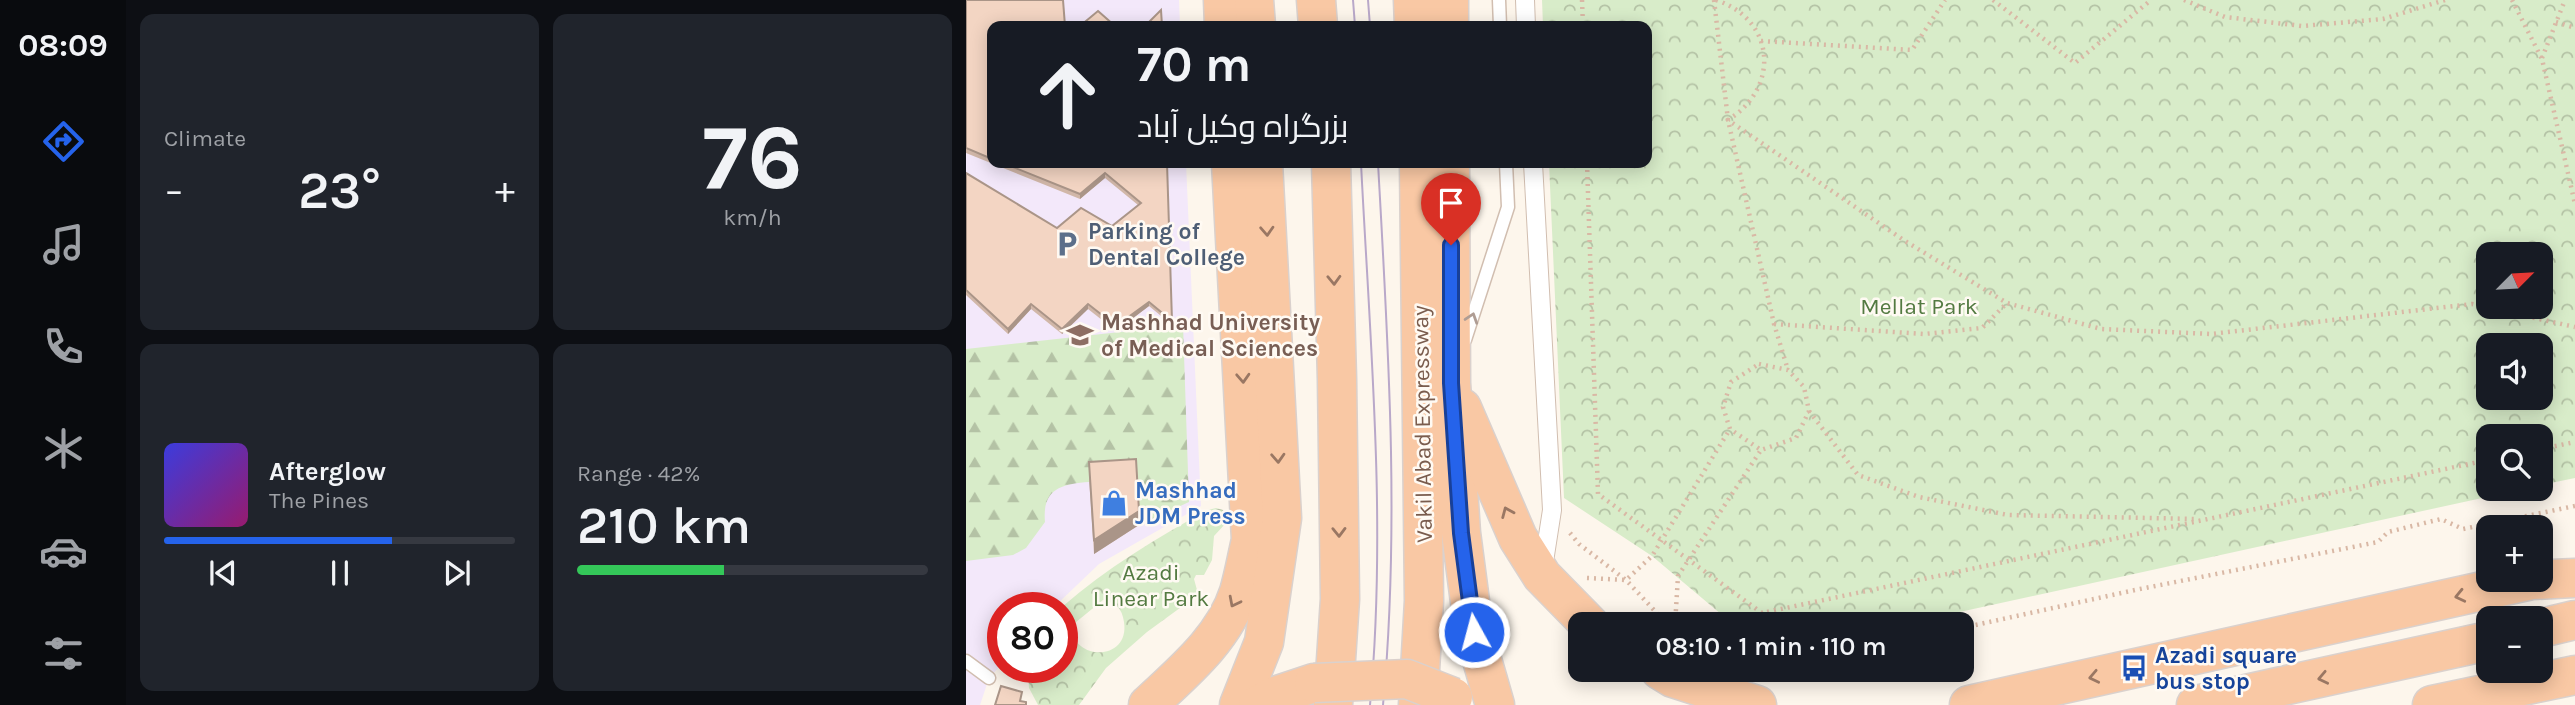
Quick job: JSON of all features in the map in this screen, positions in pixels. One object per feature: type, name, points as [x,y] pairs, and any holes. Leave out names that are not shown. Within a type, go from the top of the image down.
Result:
[{"type":"highway","points":[[1223,0],[1224,21]]},
{"type":"highway","points":[[1254,0],[1256,21]]},
{"type":"highway","points":[[1316,0],[1318,21]]},
{"type":"highway","points":[[1413,0],[1414,21]]},
{"type":"highway","points":[[1449,0],[1449,21]]},
{"type":"highway","points":[[1148,705],[1188,668],[1216,637],[1239,594],[1251,540],[1231,168]]},
{"type":"highway","points":[[1239,705],[1264,642],[1282,518],[1263,168]]},
{"type":"highway","points":[[1324,694],[1340,599],[1338,379],[1331,168]]},
{"type":"highway","name":"Vakil Abad Expressway","points":[[1419,168],[1424,601],[1446,702]]},
{"type":"highway","points":[[1450,168],[1451,383],[1461,533],[1474,632],[1494,705]]},
{"type":"highway","points":[[1451,383],[1518,538],[1542,576],[1577,612]]},
{"type":"highway","points":[[1969,705],[2532,580],[2575,578]]},
{"type":"highway","points":[[2553,625],[2575,620]]},
{"type":"highway","points":[[2196,705],[2476,643]]},
{"type":"highway","points":[[2432,705],[2575,675]]},
{"type":"highway","points":[[1258,705],[1275,696],[1324,694],[1407,679],[1446,702]]},
{"type":"highway","points":[[1685,682],[1757,705]]},
{"type":"street","points":[[1525,0],[1526,21]]},
{"type":"street","points":[[1533,168],[1552,510],[1542,576]]},
{"type":"lane","points":[[1499,0],[1500,21]]},
{"type":"lane","points":[[1451,383],[1508,208],[1506,168]]},
{"type":"lane","points":[[966,660],[987,676]]},
{"type":"path","points":[[1582,0],[1583,21]]},
{"type":"path","points":[[1728,120],[1749,104],[1757,93],[1765,67],[1761,41],[1755,29],[1738,10],[1715,0],[1728,120],[1774,324],[1788,370],[1804,387],[1809,411],[1858,475],[1919,497],[2008,515],[2208,519]]},
{"type":"path","points":[[1761,41],[1912,50],[1945,0]]},
{"type":"path","points":[[1993,0],[2075,63],[2151,0]]},
{"type":"path","points":[[2184,0],[2225,17],[2302,26],[2383,19],[2445,0]]},
{"type":"path","points":[[2512,0],[2542,59],[2575,204]]},
{"type":"path","points":[[2542,59],[2565,0]]},
{"type":"path","points":[[2556,22],[2574,28]]},
{"type":"path","points":[[1728,120],[1905,241],[2007,303],[2101,329],[2211,334],[2472,304],[2575,327]]},
{"type":"path","points":[[1587,168],[1598,494],[1762,613],[2476,463]]},
{"type":"path","points":[[1774,324],[1924,334],[1982,327],[2007,303]]},
{"type":"path","points":[[1761,450],[1730,429],[1723,407],[1731,382],[1759,364],[1788,370]]},
{"type":"path","points":[[1676,612],[1678,576],[1688,560],[1761,450],[1796,438],[1809,411]]},
{"type":"path","points":[[1542,576],[1626,580],[1652,556],[1730,429]]},
{"type":"path","points":[[2553,447],[2575,442]]},
{"type":"path","points":[[1974,625],[2378,542],[2388,532],[2441,519],[2463,529],[2575,506]]},
{"type":"path","points":[[1552,510],[1579,544],[1626,580],[1656,612]]},
{"type":"shaded area","name":"Mashhad University of Medical Sciences","points":[[966,0],[1179,0],[1180,21],[987,21],[987,168],[1186,168],[1201,506],[1099,564],[1070,592],[987,592],[987,683],[980,705],[966,705]]},
{"type":"green space","name":"Mellat Park","points":[[1542,0],[2575,0],[2575,478],[2553,483],[2553,424],[2476,424],[2476,499],[1960,612],[1719,612],[1652,556],[1564,498],[1549,168],[1652,168],[1652,21],[1543,21]]},
{"type":"green space","points":[[1183,325],[1189,502],[1139,525],[1089,476],[1089,482],[1070,484],[1050,495],[1045,522],[1026,548],[1013,555],[966,561],[966,349]]},
{"type":"green space","name":"Azadi Linear Park","points":[[1216,508],[1223,510],[1227,517],[1226,523],[1214,536],[1212,560],[1204,575],[1196,575],[1194,579],[1197,590],[1195,597],[1147,632],[1106,668],[1079,705],[1038,705],[1029,683],[1078,683],[1078,643],[1091,651],[1102,652],[1119,644],[1124,635],[1122,613],[1118,607],[1103,600],[1078,620],[1078,594],[1132,554]]},
{"type":"building","points":[[966,0],[1063,0],[1065,21],[987,21],[987,157],[966,148]]},
{"type":"building","points":[[1161,10],[1162,21],[1150,21]]},
{"type":"building","points":[[1098,11],[1109,21],[1086,21]]},
{"type":"building","points":[[1015,168],[1167,168],[1172,321],[1149,302],[1116,326],[1088,304],[1062,329],[1031,304],[1008,329],[966,290],[966,173],[1057,228],[1081,208],[1112,226],[1141,203],[1105,173],[1080,194]]},
{"type":"building","name":"Mashhad JDM Press","points":[[1136,459],[1139,511],[1094,540],[1089,462]]},
{"type":"building","points":[[1001,686],[1022,692],[1020,701],[1026,702],[1026,705],[995,705]]},
{"type":"tram line","points":[[1353,0],[1355,21]]},
{"type":"tram line","points":[[1368,0],[1370,21]]},
{"type":"tram line","points":[[1361,168],[1377,502],[1375,637],[1370,705]]},
{"type":"tram line","points":[[1378,168],[1392,502],[1383,705]]},
{"type":"place","name":"Parking of Dental College","points":[[1067,244]]},
{"type":"place","name":"Mashhad University of Medical Sciences","points":[[1080,335]]},
{"type":"place","name":"Mashhad JDM Press","points":[[1114,503]]},
{"type":"place","name":"Azadi square bus stop","points":[[2134,668]]},
{"type":"route","points":[[1451,245],[1451,383],[1461,533],[1474,632]]}]
